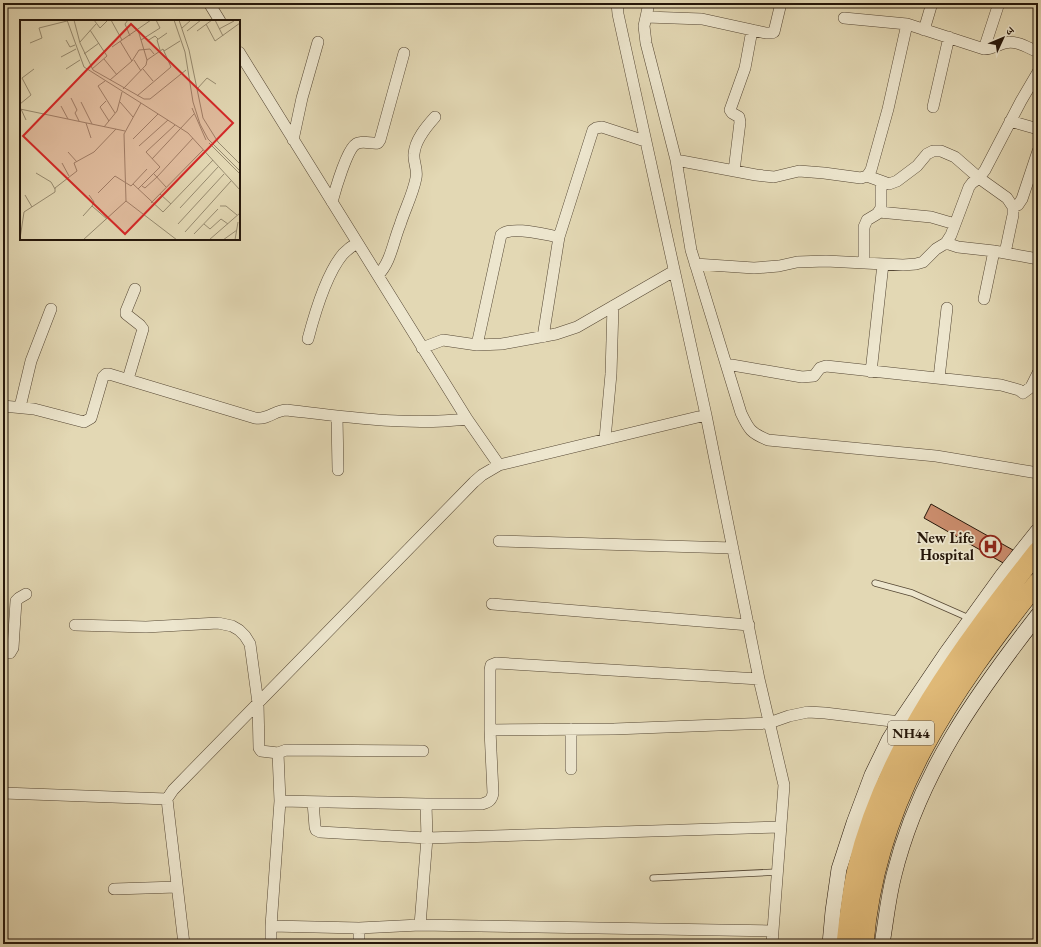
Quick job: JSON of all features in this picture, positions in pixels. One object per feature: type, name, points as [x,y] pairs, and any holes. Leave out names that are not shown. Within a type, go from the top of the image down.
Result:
[{"type":"highway","name":"NH44","points":[[846,944],[850,904],[866,835],[894,767],[924,710],[957,658],[1038,550]]},
{"type":"highway","name":"NH44","points":[[864,944],[875,871],[888,827],[899,797],[920,752],[948,705],[1012,615],[1038,582]]},
{"type":"street","points":[[208,3],[219,20]]},
{"type":"street","points":[[617,3],[618,14],[706,415],[748,625],[760,679],[772,721],[784,785],[772,944]]},
{"type":"street","points":[[649,3],[644,26],[646,43],[676,160],[691,250],[741,413],[747,426],[754,434],[768,440],[936,456],[1038,473]]},
{"type":"street","points":[[646,17],[697,19],[772,33],[774,32],[781,3]]},
{"type":"street","points":[[924,30],[932,3]]},
{"type":"street","points":[[984,49],[999,3]]},
{"type":"street","points":[[844,18],[906,24],[984,49],[991,49],[1011,42],[1038,52]]},
{"type":"street","points":[[676,160],[774,177],[799,172],[824,173],[861,178],[867,176],[871,170],[888,109],[906,24]]},
{"type":"street","points":[[734,171],[740,122],[738,117],[732,114],[730,110],[745,68],[752,30]]},
{"type":"street","points":[[933,107],[949,37]]},
{"type":"street","points":[[293,140],[302,98],[318,42]]},
{"type":"street","points":[[332,202],[353,147],[360,142],[378,143],[380,140],[404,53]]},
{"type":"street","points":[[240,54],[422,348],[467,419],[499,465]]},
{"type":"street","points":[[695,264],[754,268],[779,266],[797,262],[826,261],[883,264],[916,264],[923,262],[936,249],[946,243],[969,187],[985,170],[1010,121],[1038,72]]},
{"type":"street","points":[[378,275],[382,271],[389,257],[414,188],[417,169],[413,154],[424,129],[435,117]]},
{"type":"street","points":[[1010,121],[1038,129]]},
{"type":"street","points":[[543,337],[559,237],[593,130],[602,127],[646,141]]},
{"type":"street","points":[[867,176],[889,184],[897,182],[933,151],[941,151],[955,157],[979,178],[1007,198],[1013,207],[1013,215],[1005,253]]},
{"type":"street","points":[[1013,207],[1018,205],[1022,199],[1038,153]]},
{"type":"street","points":[[880,212],[881,182]]},
{"type":"street","points":[[864,263],[865,223],[869,217],[880,212],[919,215],[955,224]]},
{"type":"street","points":[[477,345],[501,235],[503,232],[511,230],[559,237]]},
{"type":"street","points":[[308,340],[314,316],[334,270],[343,254],[357,243]]},
{"type":"street","points":[[946,243],[958,247],[994,251],[1038,259]]},
{"type":"street","points":[[984,299],[994,251]]},
{"type":"street","points":[[872,372],[883,264]]},
{"type":"street","points":[[422,348],[443,340],[477,345],[502,344],[556,334],[577,327],[674,271]]},
{"type":"street","points":[[128,379],[143,329],[126,314],[135,289]]},
{"type":"street","points":[[605,439],[612,374],[613,306]]},
{"type":"street","points":[[939,378],[947,308]]},
{"type":"street","points":[[20,408],[31,361],[51,310]]},
{"type":"street","points":[[726,364],[802,377],[814,376],[820,368],[826,366],[1001,385],[1019,390],[1023,393],[1031,387],[1038,373]]},
{"type":"street","points":[[3,406],[34,409],[84,422],[91,418],[104,377],[106,374],[109,374],[255,418],[267,418],[283,410],[337,416],[423,422],[467,419]]},
{"type":"street","points":[[184,944],[167,799],[173,790],[474,482],[482,475],[499,465],[706,415]]},
{"type":"street","points":[[337,416],[338,470]]},
{"type":"street","points":[[830,944],[833,911],[840,869],[854,823],[872,775],[900,722],[1003,575],[1038,531]]},
{"type":"street","points":[[499,541],[733,548]]},
{"type":"street","points":[[3,653],[10,653],[13,648],[16,601],[26,594]]},
{"type":"street","points":[[492,604],[748,625]]},
{"type":"street","points":[[882,944],[893,876],[905,836],[926,782],[948,742],[984,688],[1036,619]]},
{"type":"street","points":[[75,625],[146,627],[218,623],[232,626],[242,633],[250,644],[258,703],[260,751],[278,753],[286,750],[422,751]]},
{"type":"street","points":[[280,801],[426,804],[482,804],[488,802],[492,799],[493,793],[490,730],[490,670],[491,665],[496,663],[760,679]]},
{"type":"street","points":[[490,730],[614,729],[772,721],[808,712],[900,722]]},
{"type":"street","points":[[571,730],[571,769]]},
{"type":"street","points":[[271,944],[280,801],[278,753]]},
{"type":"street","points":[[3,793],[167,799]]},
{"type":"street","points":[[313,802],[315,827],[316,830],[320,832],[427,838],[781,827]]},
{"type":"street","points":[[420,925],[427,838],[426,804]]},
{"type":"street","points":[[114,889],[177,887]]},
{"type":"street","points":[[271,926],[359,928],[420,925],[772,931]]},
{"type":"street","points":[[359,928],[359,944]]},
{"type":"lane","points":[[875,582],[912,593],[972,619]]},
{"type":"lane","points":[[653,878],[777,872]]},
{"type":"building","points":[[931,504],[1013,550],[1005,564],[924,518]]},
{"type":"place","name":"New Life Hospital","points":[[990,546]]}]
